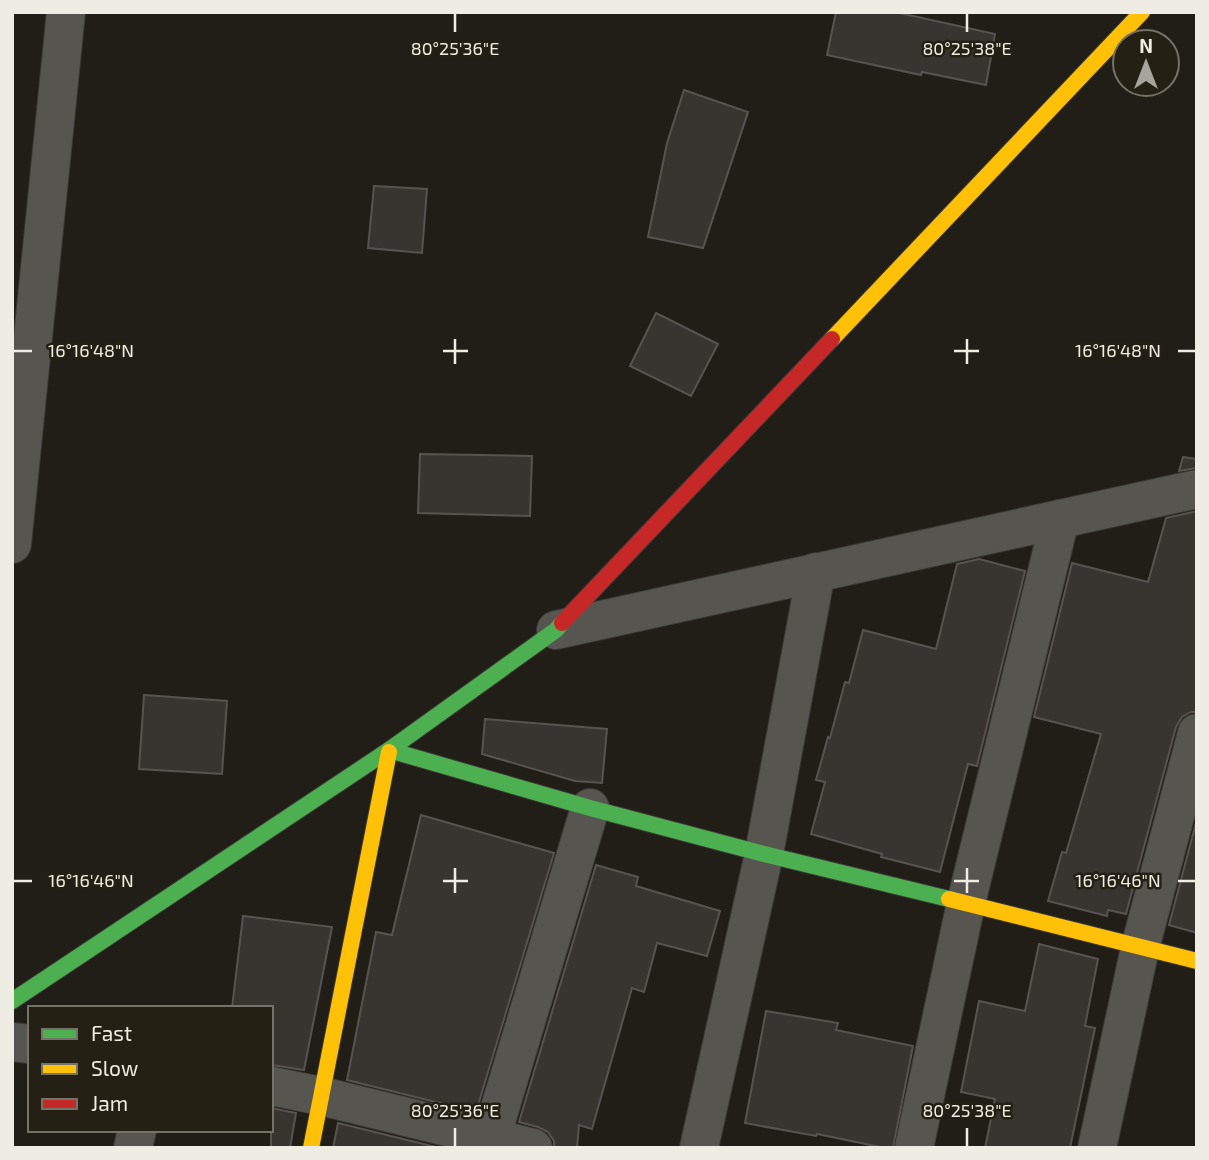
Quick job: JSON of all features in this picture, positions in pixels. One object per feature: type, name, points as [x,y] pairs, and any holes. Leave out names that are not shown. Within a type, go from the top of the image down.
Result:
[{"type":"main road","points":[[12,1001],[389,750],[556,631],[1142,12]]},
{"type":"main road","points":[[389,750],[590,808],[764,854],[1197,961]]},
{"type":"main road","points":[[311,1148],[389,750]]},
{"type":"street","points":[[12,544],[66,12]]},
{"type":"street","points":[[556,631],[1197,489]]},
{"type":"street","points":[[914,1148],[966,903],[1060,519]]},
{"type":"street","points":[[699,1148],[764,854],[816,572]]},
{"type":"street","points":[[1097,1148],[1140,948],[1197,733]]},
{"type":"street","points":[[489,1143],[590,808]]},
{"type":"street","points":[[273,1086],[321,1096],[489,1143],[533,1148]]},
{"type":"building","points":[[836,12],[895,12],[995,34],[986,85],[922,72],[921,75],[827,55]]},
{"type":"building","points":[[684,90],[748,112],[703,248],[648,237],[667,143]]},
{"type":"building","points":[[374,186],[427,189],[422,253],[368,248]]},
{"type":"building","points":[[656,313],[718,344],[691,396],[630,366]]},
{"type":"building","points":[[420,454],[532,456],[530,516],[418,513]]},
{"type":"building","points":[[1183,457],[1197,459],[1197,468],[1179,471]]},
{"type":"building","points":[[1197,511],[1197,712],[1182,717],[1176,727],[1126,914],[1108,910],[1107,916],[1048,901],[1062,852],[1066,853],[1101,734],[1034,717],[1072,563],[1148,582],[1166,518]]},
{"type":"building","points":[[979,559],[1025,571],[977,766],[968,764],[940,872],[881,857],[882,854],[811,834],[825,782],[816,780],[845,682],[849,683],[863,630],[936,649],[957,564]]},
{"type":"building","points":[[144,695],[227,701],[222,774],[139,769]]},
{"type":"building","points":[[485,719],[607,729],[602,783],[575,781],[482,754]]},
{"type":"building","points":[[421,815],[554,853],[476,1112],[347,1080],[376,932],[392,935]]},
{"type":"building","points":[[1197,819],[1197,933],[1169,925]]},
{"type":"building","points":[[596,865],[638,877],[636,886],[720,911],[707,956],[657,943],[644,992],[632,988],[592,1129],[579,1125],[577,1148],[554,1148],[554,1141],[548,1132],[519,1122]]},
{"type":"building","points":[[243,916],[332,927],[304,1070],[273,1065],[273,1006],[232,1006]]},
{"type":"building","points":[[1039,944],[1098,959],[1085,1026],[1095,1028],[1070,1148],[985,1148],[995,1099],[961,1092],[979,1001],[1025,1011]]},
{"type":"building","points":[[766,1011],[838,1023],[836,1030],[913,1046],[893,1148],[745,1123]]},
{"type":"building","points":[[273,1108],[296,1113],[290,1148],[271,1148]]},
{"type":"building","points":[[338,1123],[440,1148],[333,1148]]},
{"type":"traffic: fast","points":[[12,1001],[389,750],[562,623]]},
{"type":"traffic: fast","points":[[389,752],[764,854],[949,899]]},
{"type":"traffic: slow","points":[[832,339],[1142,12]]},
{"type":"traffic: slow","points":[[311,1148],[389,752]]},
{"type":"traffic: slow","points":[[949,899],[1197,961]]},
{"type":"traffic: jam","points":[[562,623],[832,339]]}]
